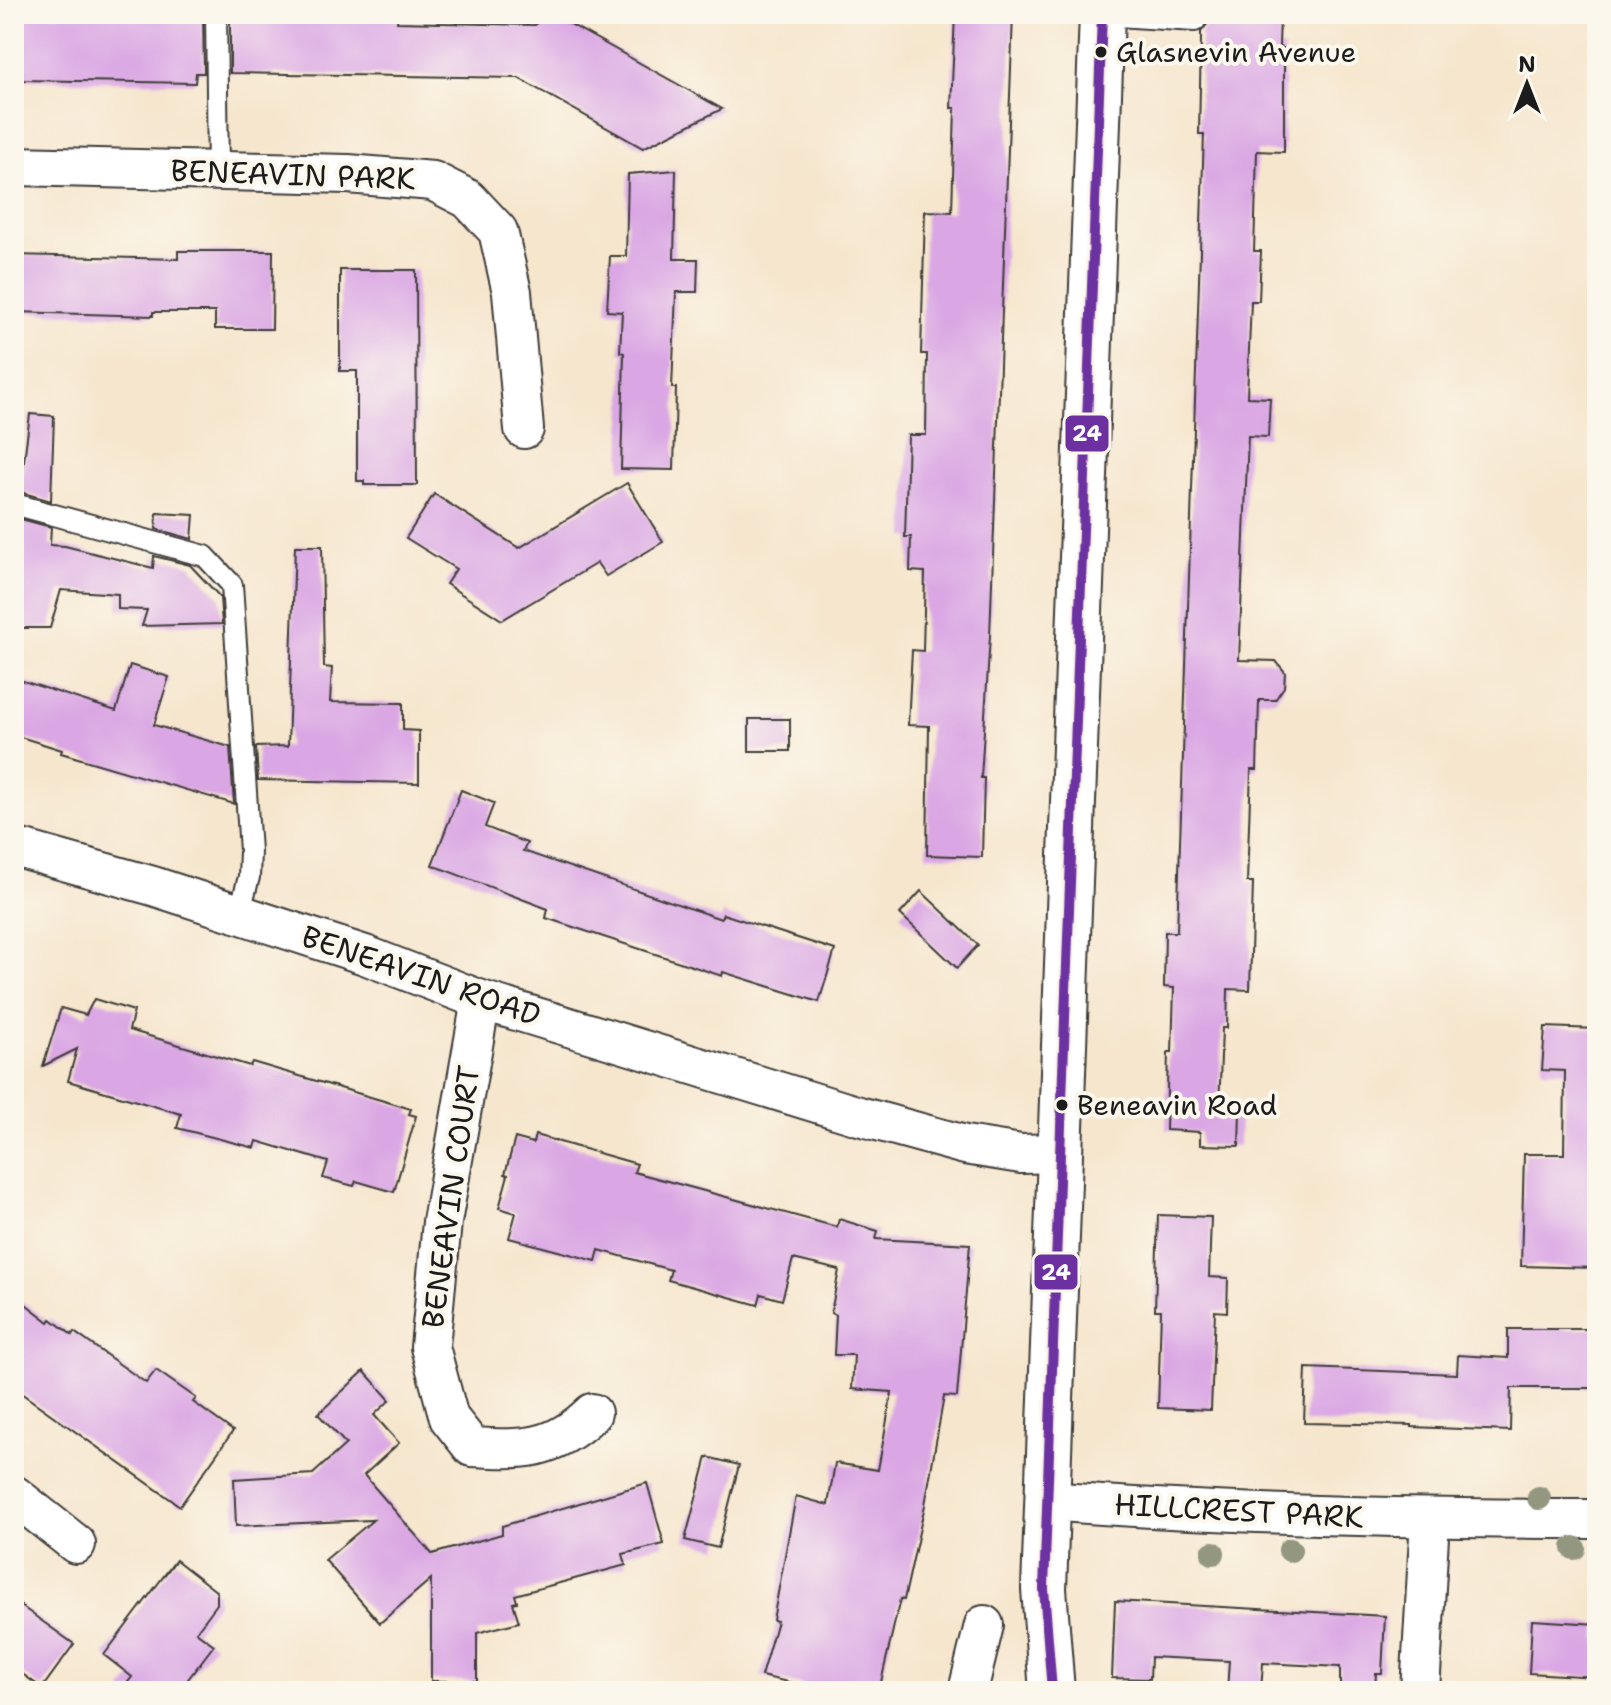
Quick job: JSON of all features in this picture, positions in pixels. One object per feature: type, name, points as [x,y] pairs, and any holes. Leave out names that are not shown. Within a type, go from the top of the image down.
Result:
[{"type":"street","points":[[1052,1691],[1044,1589],[1102,15]]},
{"type":"street","name":"BENEAVIN PARK","points":[[14,166],[348,174],[433,181],[468,199],[498,231],[512,292],[524,429]]},
{"type":"street","name":"BENEAVIN ROAD","points":[[14,847],[365,955],[481,1000],[965,1145],[1021,1154],[1061,1153]]},
{"type":"street","name":"BENEAVIN COURT","points":[[481,1000],[442,1222],[430,1347],[449,1418],[472,1447],[506,1449],[543,1445],[574,1430],[592,1413]]},
{"type":"street","points":[[14,1495],[76,1544]]},
{"type":"street","name":"HILLCREST PARK","points":[[1047,1501],[1430,1519],[1597,1519]]},
{"type":"street","points":[[1420,1691],[1430,1519]]},
{"type":"street","points":[[968,1691],[984,1625]]},
{"type":"lane","points":[[216,14],[218,171]]},
{"type":"lane","points":[[1102,15],[1195,21]]},
{"type":"lane","points":[[14,504],[205,556],[232,585],[250,851],[249,877],[239,914]]},
{"type":"building","points":[[21,14],[135,14],[135,18],[203,18],[204,73],[196,73],[195,83],[21,80]]},
{"type":"building","points":[[230,14],[398,14],[397,22],[535,25],[542,14],[552,14],[722,109],[643,148],[518,78],[230,73]]},
{"type":"building","points":[[955,14],[1013,14],[990,636],[981,778],[984,778],[982,857],[927,855],[929,726],[908,725],[912,650],[923,651],[925,572],[910,571],[911,537],[905,537],[908,435],[926,435],[927,354],[921,354],[925,211],[952,212],[955,108],[951,108]]},
{"type":"building","points":[[1206,14],[1280,14],[1279,47],[1284,48],[1284,152],[1257,151],[1254,251],[1261,251],[1259,301],[1251,301],[1247,397],[1270,398],[1268,437],[1248,436],[1239,660],[1276,661],[1285,672],[1284,687],[1275,700],[1259,700],[1257,770],[1251,770],[1247,882],[1253,882],[1250,990],[1228,989],[1227,1028],[1222,1028],[1219,1110],[1240,1111],[1239,1146],[1200,1145],[1200,1132],[1166,1130],[1174,988],[1164,987],[1165,932],[1177,932],[1204,134],[1199,134],[1201,32],[1208,23]]},
{"type":"building","points":[[676,170],[674,259],[698,259],[697,292],[676,292],[672,388],[676,388],[674,470],[621,469],[622,312],[607,311],[610,256],[626,256],[628,174]]},
{"type":"building","points":[[178,251],[273,251],[272,329],[215,329],[215,312],[153,312],[153,316],[14,312],[14,255],[178,259]]},
{"type":"building","points":[[340,270],[416,270],[417,485],[364,485],[364,481],[357,481],[357,371],[340,371]]},
{"type":"building","points":[[30,414],[54,416],[51,501],[20,492]]},
{"type":"building","points":[[627,483],[663,542],[606,576],[597,563],[502,620],[446,584],[456,569],[406,538],[434,494],[519,548]]},
{"type":"building","points":[[157,513],[194,515],[192,539],[156,529]]},
{"type":"building","points":[[17,518],[51,527],[50,545],[153,568],[154,556],[190,565],[220,597],[222,624],[142,626],[147,610],[118,609],[118,594],[61,590],[50,628],[14,628]]},
{"type":"building","points":[[295,546],[322,546],[324,667],[332,668],[330,702],[403,703],[403,730],[419,731],[419,783],[258,780],[256,747],[288,746]]},
{"type":"building","points":[[130,665],[169,677],[154,725],[230,747],[234,804],[61,753],[62,750],[14,735],[14,678],[116,711]]},
{"type":"building","points":[[749,719],[790,719],[790,751],[749,751]]},
{"type":"building","points":[[461,790],[494,803],[485,827],[527,843],[523,851],[721,919],[723,914],[835,950],[819,1002],[723,972],[722,976],[546,918],[548,909],[432,865]]},
{"type":"building","points":[[921,891],[978,945],[957,968],[900,914]]},
{"type":"building","points":[[94,999],[134,1011],[129,1030],[411,1109],[409,1114],[416,1116],[394,1192],[356,1181],[354,1186],[323,1178],[328,1162],[257,1141],[255,1148],[177,1128],[181,1114],[68,1081],[77,1049],[43,1066],[61,1008],[86,1015]]},
{"type":"building","points":[[1545,1027],[1597,1029],[1597,1268],[1521,1266],[1524,1154],[1564,1154],[1565,1071],[1542,1070]]},
{"type":"building","points":[[535,1135],[637,1164],[634,1172],[837,1227],[839,1219],[878,1231],[876,1239],[970,1244],[957,1397],[944,1396],[925,1505],[904,1600],[900,1599],[879,1691],[829,1691],[761,1676],[777,1621],[773,1620],[796,1496],[828,1505],[835,1463],[878,1470],[892,1392],[852,1389],[854,1355],[834,1355],[836,1315],[831,1313],[839,1270],[793,1259],[782,1300],[761,1294],[758,1305],[668,1280],[671,1270],[599,1250],[596,1261],[509,1238],[516,1213],[499,1208],[508,1175],[505,1174],[515,1138],[533,1143]]},
{"type":"building","points":[[1158,1215],[1211,1217],[1209,1277],[1228,1278],[1227,1312],[1215,1311],[1211,1410],[1158,1408],[1161,1310],[1155,1310]]},
{"type":"building","points":[[14,1295],[49,1322],[51,1319],[72,1335],[74,1332],[146,1383],[156,1370],[196,1398],[193,1402],[233,1431],[180,1506],[14,1388]]},
{"type":"building","points":[[1508,1329],[1597,1329],[1597,1388],[1511,1388],[1510,1431],[1304,1423],[1306,1368],[1457,1374],[1458,1355],[1508,1358]]},
{"type":"building","points":[[364,1371],[390,1400],[374,1415],[399,1443],[364,1475],[432,1554],[502,1534],[502,1526],[647,1483],[664,1544],[623,1554],[626,1565],[515,1595],[517,1602],[513,1603],[519,1622],[477,1633],[477,1681],[431,1681],[431,1579],[380,1623],[325,1560],[373,1520],[236,1526],[234,1479],[313,1474],[346,1444],[318,1414]]},
{"type":"building","points":[[707,1457],[739,1465],[718,1548],[685,1540]]},
{"type":"building","points":[[176,1560],[217,1592],[217,1604],[196,1632],[214,1645],[179,1691],[121,1691],[132,1677],[104,1655]]},
{"type":"building","points":[[14,1601],[74,1644],[42,1688],[14,1668]]},
{"type":"building","points":[[1115,1601],[1385,1616],[1382,1673],[1376,1673],[1375,1691],[1340,1690],[1340,1667],[1263,1663],[1261,1691],[1227,1691],[1229,1661],[1151,1657],[1150,1679],[1112,1678]]},
{"type":"building","points":[[1532,1620],[1597,1624],[1597,1677],[1529,1673]]},
{"type":"transit line","name":"24","points":[[1052,1691],[1044,1589],[1102,14]]},
{"type":"place","name":"Glasnevin Avenue","points":[[1101,52]]},
{"type":"place","name":"Beneavin Road","points":[[1062,1105]]}]
